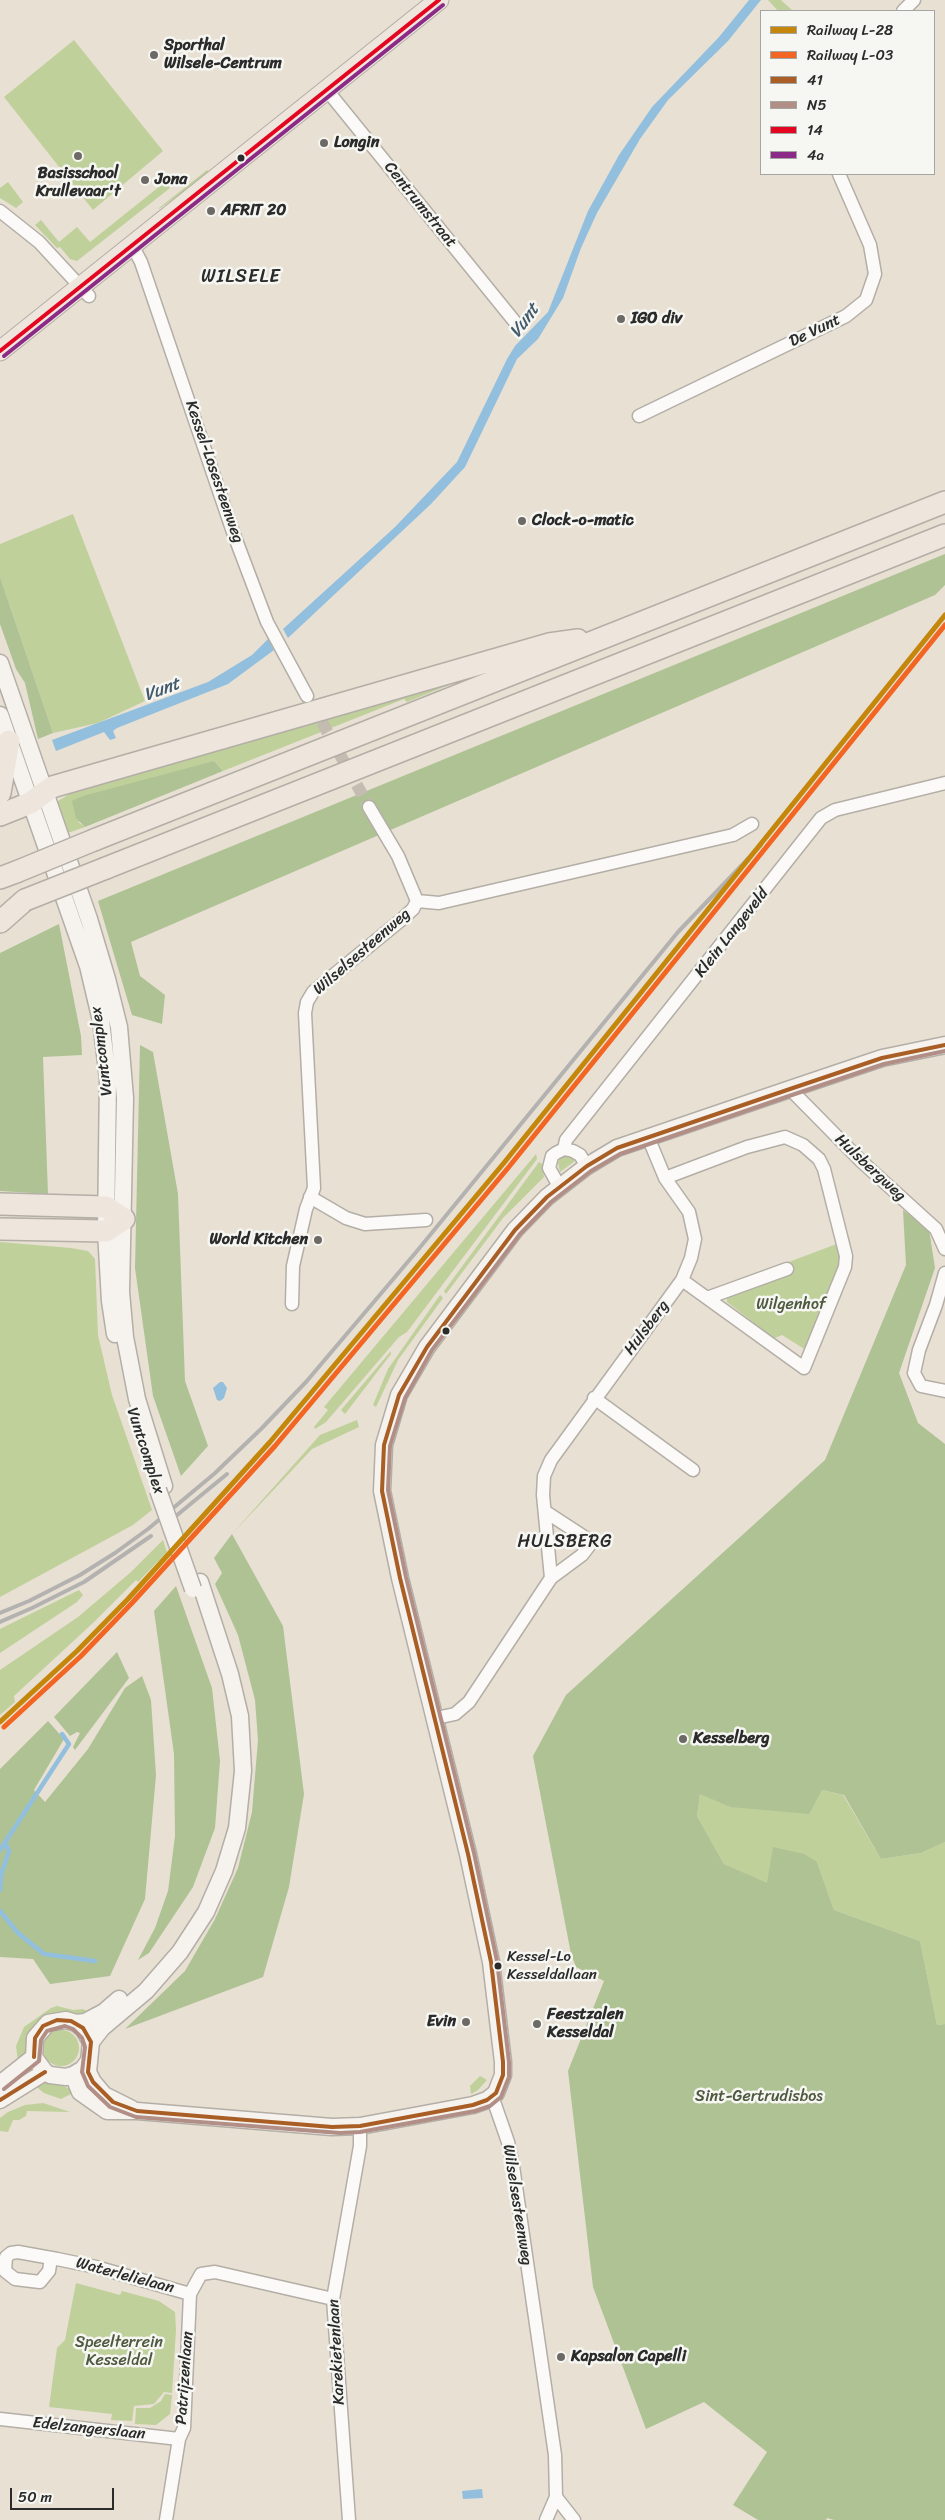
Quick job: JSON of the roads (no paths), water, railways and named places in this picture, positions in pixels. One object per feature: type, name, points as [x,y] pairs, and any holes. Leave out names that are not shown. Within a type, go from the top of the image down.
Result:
[{"type":"highway","points":[[8,875],[945,502]]},
{"type":"highway","points":[[0,910],[945,535]]},
{"type":"highway","points":[[25,808],[55,786],[549,644],[616,634]]},
{"type":"highway","points":[[0,793],[9,741]]},
{"type":"highway","points":[[0,922],[25,900]]},
{"type":"highway","points":[[0,1204],[115,1213],[106,1231],[0,1229]]},
{"type":"main road","points":[[0,351],[85,291],[132,245],[439,0]]},
{"type":"street","points":[[904,10],[914,0]]},
{"type":"street","name":"Centrumstraat","points":[[326,89],[515,322]]},
{"type":"street","name":"De Vunt","points":[[639,416],[846,316],[866,300],[875,274],[870,244],[839,175]]},
{"type":"street","points":[[0,211],[32,234],[85,291]]},
{"type":"street","name":"Kessel-Losesteenweg","points":[[132,245],[137,252],[148,281],[233,532],[267,622],[307,696]]},
{"type":"street","name":"Vuntcomplex","points":[[0,663],[25,808],[62,842],[107,979],[120,1036],[125,1098],[115,1213]]},
{"type":"street","name":"Vuntcomplex","points":[[0,715],[9,741],[25,808],[88,966],[101,1021],[108,1079],[115,1213],[127,1354],[161,1488]]},
{"type":"street","name":"Klein Langeveld","points":[[564,1150],[566,1140],[826,814],[835,810],[945,783]]},
{"type":"street","name":"Wilselsesteenweg","points":[[292,1304],[293,1266],[310,1197],[314,1188],[305,1013],[307,1002],[313,992],[414,909],[417,902],[398,856],[369,807]]},
{"type":"street","name":"Vuntcomplex","points":[[25,808],[62,842]]},
{"type":"street","points":[[417,902],[439,903],[733,835],[752,824]]},
{"type":"street","points":[[73,2076],[80,2092],[107,2111],[137,2111],[332,2127],[360,2126],[473,2105],[492,2096],[500,2087],[503,2075],[491,1962],[436,1718],[390,1534],[382,1491],[384,1445],[399,1395],[427,1347],[515,1230],[560,1186],[587,1166],[617,1148],[790,1089],[882,1058],[945,1045]]},
{"type":"street","name":"Hulsbergweg","points":[[790,1089],[861,1162],[940,1228],[945,1249]]},
{"type":"street","name":"Hulsberg","points":[[551,1578],[543,1496],[544,1476],[551,1460],[594,1398],[682,1280],[691,1258],[695,1239],[692,1223],[683,1202],[665,1178],[648,1137]]},
{"type":"street","points":[[665,1178],[747,1147],[785,1137],[802,1145],[819,1159],[824,1169],[846,1256],[845,1267],[804,1368],[682,1280]]},
{"type":"street","points":[[560,1186],[550,1174],[548,1168],[552,1156],[564,1150],[573,1150],[580,1155],[587,1166]]},
{"type":"street","points":[[310,1197],[346,1218],[366,1224],[426,1220]]},
{"type":"street","name":"Vuntcomplex","points":[[91,2042],[102,2028],[146,1991],[180,1952],[206,1912],[224,1871],[237,1828],[243,1770],[240,1716],[230,1674],[127,1398],[116,1345],[110,1301],[106,1231]]},
{"type":"street","points":[[707,1298],[788,1269]]},
{"type":"street","points":[[945,1273],[936,1305],[918,1350],[914,1373],[921,1386],[945,1391]]},
{"type":"street","points":[[594,1398],[693,1470]]},
{"type":"street","points":[[436,1718],[455,1714],[469,1702],[551,1578],[582,1555],[592,1542],[546,1512]]},
{"type":"street","name":"Vuntcomplex","points":[[76,2023],[85,2022],[104,2012],[139,1983],[162,1959],[182,1932],[198,1903],[213,1872],[226,1831],[233,1789],[231,1717],[196,1585]]},
{"type":"street","points":[[88,2062],[83,2069],[73,2076],[57,2077],[45,2072],[34,2057],[35,2038],[43,2026],[57,2020],[76,2023],[83,2028],[91,2042],[88,2072],[104,2095],[113,2102],[137,2111]]},
{"type":"street","points":[[0,2084],[34,2057]]},
{"type":"street","points":[[0,2100],[45,2072]]},
{"type":"street","name":"Wilselsesteenweg","points":[[492,2096],[508,2142],[513,2166],[554,2446],[556,2497],[546,2520]]},
{"type":"street","name":"Karekietenlaan","points":[[349,2520],[333,2299],[360,2146],[360,2126]]},
{"type":"street","name":"Waterlelielaan","points":[[52,2258],[96,2267],[190,2294],[201,2274],[215,2272],[333,2299]]},
{"type":"street","name":"Patrijzenlaan","points":[[166,2520],[179,2439],[184,2428],[190,2294]]},
{"type":"street","name":"Edelzangerslaan","points":[[0,2419],[179,2439]]},
{"type":"street","points":[[556,2497],[574,2520]]},
{"type":"water","points":[[749,0],[761,0],[728,41],[668,100],[640,139],[597,213],[581,248],[563,298],[538,339],[517,359],[465,467],[431,504],[288,638],[283,629],[395,527],[457,462],[507,359],[515,346],[548,312],[588,211],[619,155],[652,107],[719,37]]},
{"type":"water","points":[[268,639],[274,650],[228,684],[117,728],[113,731],[116,738],[110,740],[104,732],[56,751],[52,740],[208,682],[252,655]]},
{"type":"water","points":[[220,1382],[223,1382],[227,1388],[224,1398],[220,1401],[217,1400],[213,1388]]},
{"type":"water","points":[[482,2489],[483,2498],[463,2499],[462,2491]]},
{"type":"waterway","points":[[0,1850],[69,1744],[62,1734]]},
{"type":"waterway","points":[[0,1890],[1,1875],[9,1851],[5,1843]]},
{"type":"waterway","points":[[0,1911],[18,1933],[44,1954],[95,1961]]},
{"type":"tunnel","points":[[313,706],[369,807]]},
{"type":"railway","points":[[0,1613],[29,1601],[80,1575],[115,1553],[148,1529],[214,1474],[261,1429],[306,1382],[417,1251],[678,932],[761,845]]},
{"type":"railway","points":[[165,1525],[227,1474]]},
{"type":"railway","points":[[0,1622],[84,1582],[151,1536]]},
{"type":"rail line","name":"L-28","points":[[0,1722],[77,1651],[128,1599],[270,1442],[503,1164],[945,615]]},
{"type":"rail line","name":"L-03","points":[[4,1727],[81,1656],[275,1446],[508,1168],[945,625]]},
{"type":"place","name":"Sporthal Wilsele-Centrum","points":[[154,55]]},
{"type":"place","name":"Longin","points":[[324,143]]},
{"type":"place","name":"Basisschool Krullevaar't","points":[[78,156]]},
{"type":"place","name":"Jona","points":[[145,180]]},
{"type":"place","name":"AFRIT 20","points":[[211,211]]},
{"type":"place","name":"IGO div","points":[[621,319]]},
{"type":"place","name":"Clock-o-matic","points":[[522,521]]},
{"type":"place","name":"World Kitchen","points":[[318,1240]]},
{"type":"place","name":"Kesselberg","points":[[683,1739]]},
{"type":"place","name":"Kessel-Lo Kesseldallaan","points":[[498,1966]]},
{"type":"place","name":"Evin","points":[[466,2022]]},
{"type":"place","name":"Feestzalen Kesseldal","points":[[537,2024]]},
{"type":"place","name":"Kapsalon Capelli","points":[[561,2357]]},
{"type":"district","name":"WILSELE","points":[[241,277]]},
{"type":"district","name":"HULSBERG","points":[[565,1542]]},
{"type":"water label","name":"Vunt","points":[[525,321]]},
{"type":"water label","name":"Vunt","points":[[162,690]]},
{"type":"park label","name":"Wilgenhof","points":[[791,1305]]},
{"type":"park label","name":"Sint-Gertrudisbos","points":[[759,2097]]},
{"type":"park label","name":"Speelterrein Kesseldal","points":[[119,2352]]}]
